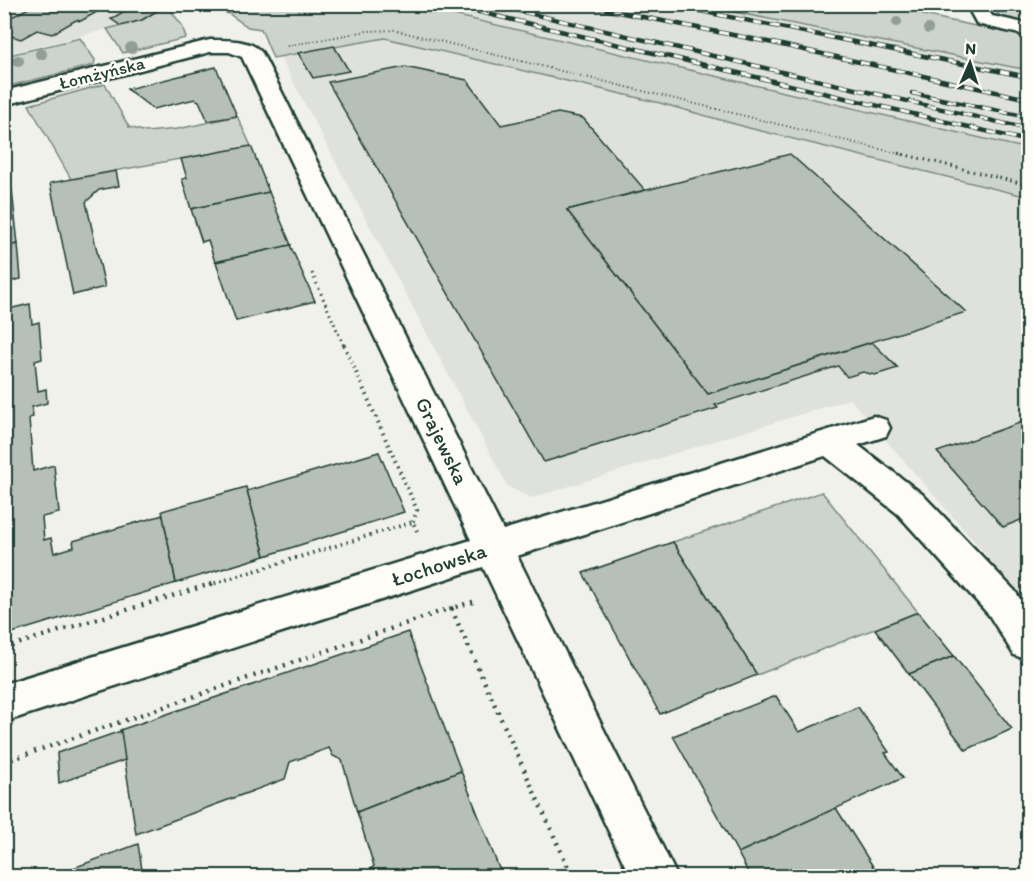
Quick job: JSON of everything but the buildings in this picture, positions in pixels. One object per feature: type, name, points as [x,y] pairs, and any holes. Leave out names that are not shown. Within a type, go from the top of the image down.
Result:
[{"type":"street","points":[[975,4],[984,20],[1029,30]]},
{"type":"street","name":"Łomżyńska","points":[[4,98],[200,48],[231,46],[251,53]]},
{"type":"street","name":"Grajewska","points":[[251,53],[654,876]]},
{"type":"street","name":"Łochowska","points":[[4,703],[873,428]]},
{"type":"street","points":[[830,442],[910,504],[1002,603],[1029,643]]},
{"type":"path","points":[[251,53],[368,31],[394,30],[1029,185]]},
{"type":"path","points":[[311,271],[417,510],[413,522]]},
{"type":"path","points":[[451,608],[572,876]]},
{"type":"shaded area","points":[[143,4],[160,9],[142,20],[5,55],[5,5]]},
{"type":"shaded area","points":[[143,5],[167,6],[182,25],[186,38],[123,53],[107,29],[142,20],[159,9]]},
{"type":"shaded area","points":[[204,5],[411,5],[1028,149],[1028,197],[749,128],[660,103],[385,38],[273,58],[261,29],[248,27],[229,14]]},
{"type":"shaded area","points":[[412,5],[698,5],[1028,70],[1028,149]]},
{"type":"shaded area","points":[[698,5],[927,5],[923,15],[1028,37],[1028,70]]},
{"type":"shaded area","points":[[992,7],[1028,7],[1028,27],[1000,16]]},
{"type":"shaded area","points":[[80,38],[95,60],[94,65],[5,87],[5,56]]},
{"type":"shaded area","points":[[385,38],[660,103],[750,128],[1028,197],[1028,603],[850,399],[532,498],[508,487],[280,57]]},
{"type":"shaded area","points":[[105,84],[129,127],[146,132],[178,129],[237,116],[251,146],[71,179],[29,105]]},
{"type":"shaded area","points":[[822,492],[918,612],[757,675],[673,542]]},
{"type":"railway","points":[[445,4],[1028,141]]},
{"type":"railway","points":[[489,4],[1028,129]]},
{"type":"railway","points":[[578,4],[768,42],[1028,99]]},
{"type":"railway","points":[[665,4],[1028,77]]},
{"type":"railway","points":[[912,93],[1028,117]]}]
